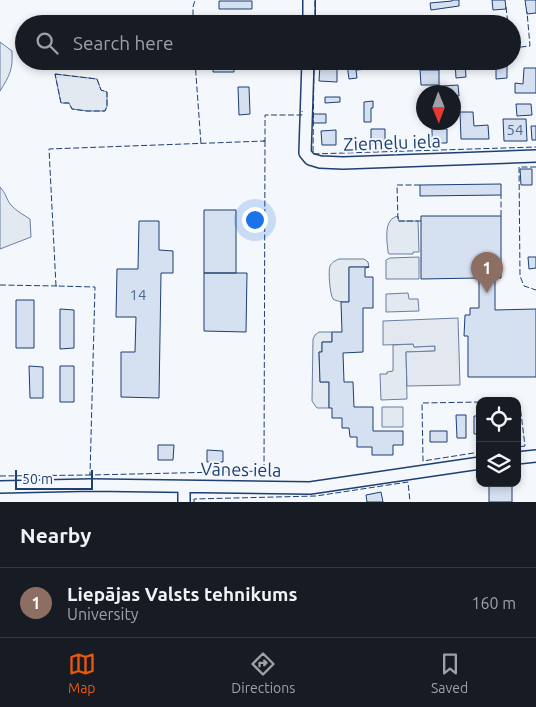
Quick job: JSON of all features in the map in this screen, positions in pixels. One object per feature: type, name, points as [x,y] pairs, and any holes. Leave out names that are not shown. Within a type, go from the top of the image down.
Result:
[{"type":"street","points":[[309,0],[309,15]]},
{"type":"street","name":"Ziemeļu iela","points":[[308,70],[306,152],[310,159],[320,162],[343,163],[536,156]]},
{"type":"street","points":[[521,458],[536,456]]},
{"type":"street","name":"Vānes iela","points":[[0,487],[91,485],[310,488],[476,465]]},
{"type":"street","points":[[184,487],[184,502]]},
{"type":"shaded area","points":[[0,42],[12,51],[12,63],[10,72],[0,91]]},
{"type":"shaded area","points":[[55,74],[97,79],[101,90],[107,92],[105,111],[72,109],[69,103],[61,103]]},
{"type":"shaded area","points":[[0,187],[9,203],[30,219],[31,237],[0,249]]},
{"type":"shaded area","points":[[398,216],[399,221],[418,221],[419,252],[413,252],[413,254],[389,254],[388,226],[393,218]]},
{"type":"shaded area","points":[[419,257],[419,279],[386,279],[386,260],[390,258]]},
{"type":"shaded area","points":[[339,259],[364,259],[368,262],[369,267],[349,267],[349,302],[333,299],[331,293],[329,269],[331,264]]},
{"type":"shaded area","points":[[408,293],[409,299],[418,299],[419,311],[386,312],[386,294]]},
{"type":"shaded area","points":[[458,318],[460,385],[407,386],[406,352],[435,351],[435,346],[414,347],[413,344],[383,345],[383,321]]},
{"type":"shaded area","points":[[319,332],[332,332],[332,342],[322,342],[322,352],[319,352],[320,382],[329,382],[329,408],[317,408],[312,401],[313,339]]},
{"type":"shaded area","points":[[414,344],[414,347],[435,346],[435,351],[406,352],[407,399],[381,400],[380,374],[387,374],[387,372],[393,371],[393,345]]},
{"type":"shaded area","points":[[382,407],[403,407],[403,427],[382,427]]},
{"type":"building","points":[[459,0],[459,6],[431,10],[430,3]]},
{"type":"building","points":[[492,0],[505,0],[506,9],[493,10]]},
{"type":"building","points":[[525,0],[536,0],[536,13],[527,14]]},
{"type":"building","points":[[219,1],[252,1],[252,9],[219,9]]},
{"type":"building","points":[[524,68],[536,68],[536,93],[515,93],[515,83],[523,84]]},
{"type":"building","points":[[213,70],[234,70],[234,72],[213,72]]},
{"type":"building","points":[[320,70],[337,70],[337,82],[319,81]]},
{"type":"building","points":[[348,70],[356,70],[357,78],[349,79]]},
{"type":"building","points":[[420,70],[439,70],[439,85],[421,85]]},
{"type":"building","points":[[456,70],[466,70],[466,77],[456,78]]},
{"type":"building","points":[[496,70],[507,70],[507,78],[496,79]]},
{"type":"building","points":[[238,87],[249,87],[250,114],[239,115]]},
{"type":"building","points":[[325,97],[340,97],[340,102],[325,103]]},
{"type":"building","points":[[373,101],[371,122],[364,122],[364,102]]},
{"type":"building","points":[[516,104],[531,104],[532,115],[517,116]]},
{"type":"building","points":[[461,112],[473,112],[474,126],[488,125],[489,139],[461,139]]},
{"type":"building","points":[[313,114],[326,114],[326,123],[313,123]]},
{"type":"building","points":[[503,119],[526,119],[527,141],[504,141]]},
{"type":"building","points":[[531,126],[536,126],[536,140],[532,140]]},
{"type":"building","points":[[371,129],[385,129],[385,144],[371,144]]},
{"type":"building","points":[[336,130],[336,145],[322,145],[321,131]]},
{"type":"building","points":[[432,130],[447,130],[447,143],[432,143]]},
{"type":"building","points":[[520,169],[532,169],[532,185],[521,185]]},
{"type":"building","points":[[501,184],[501,195],[420,196],[420,185]]},
{"type":"building","points":[[204,210],[236,210],[236,273],[204,273]]},
{"type":"building","points":[[421,216],[501,216],[501,278],[495,278],[495,310],[536,309],[536,377],[468,377],[468,336],[464,336],[465,315],[470,315],[470,308],[479,308],[479,278],[421,279]]},
{"type":"building","points":[[139,221],[159,221],[159,250],[173,251],[173,273],[161,273],[159,398],[121,397],[121,352],[135,352],[136,317],[116,317],[117,269],[138,269]]},
{"type":"building","points":[[528,257],[536,257],[536,268],[529,269]]},
{"type":"building","points":[[349,267],[369,267],[365,268],[365,277],[373,277],[373,308],[363,308],[363,352],[343,353],[344,382],[353,382],[354,407],[373,407],[373,431],[403,431],[403,445],[393,445],[393,455],[372,455],[372,447],[357,447],[357,437],[350,437],[349,428],[342,428],[342,418],[332,418],[332,408],[329,408],[329,382],[320,382],[319,352],[322,352],[322,342],[332,342],[332,332],[342,332],[341,302],[349,302]]},
{"type":"building","points":[[204,273],[247,273],[246,332],[204,331]]},
{"type":"building","points":[[16,300],[34,300],[34,348],[16,348]]},
{"type":"building","points":[[60,309],[74,310],[74,348],[60,349]]},
{"type":"building","points":[[29,366],[43,367],[43,398],[30,398]]},
{"type":"building","points":[[60,366],[74,366],[74,402],[60,402]]},
{"type":"building","points":[[456,415],[466,415],[466,438],[457,438]]},
{"type":"building","points":[[474,416],[476,416],[476,434],[474,434]]},
{"type":"building","points":[[430,431],[447,431],[447,442],[430,442]]},
{"type":"building","points":[[158,445],[174,445],[173,460],[158,460]]},
{"type":"building","points":[[207,450],[223,451],[223,462],[207,462]]},
{"type":"building","points":[[489,487],[512,487],[512,502],[489,502]]},
{"type":"building","points":[[381,492],[383,502],[367,502],[366,495]]},
{"type":"fence","points":[[193,15],[195,0]]},
{"type":"fence","points":[[315,0],[315,15]]},
{"type":"fence","points":[[506,7],[507,15]]},
{"type":"fence","points":[[521,47],[530,46],[527,12]]},
{"type":"fence","points":[[196,70],[201,144]]},
{"type":"fence","points":[[314,70],[313,154],[536,147]]},
{"type":"fence","points":[[55,74],[97,79],[101,90],[107,92],[105,111],[72,109],[69,103],[61,103],[55,74]]},
{"type":"fence","points":[[263,141],[265,141],[265,115],[302,115],[302,111]]},
{"type":"fence","points":[[265,141],[264,471],[90,475],[95,287],[56,286],[49,149],[265,141]]},
{"type":"fence","points":[[536,167],[519,167],[520,276],[524,286],[536,290]]},
{"type":"fence","points":[[420,185],[397,185],[398,221],[421,221]]},
{"type":"fence","points":[[501,195],[501,216]]},
{"type":"fence","points":[[0,285],[57,286]]},
{"type":"fence","points":[[476,402],[422,403],[423,461],[476,453]]},
{"type":"fence","points":[[521,413],[525,446],[521,446]]},
{"type":"fence","points":[[0,476],[90,474]]},
{"type":"fence","points":[[194,502],[194,499],[316,496],[408,482],[410,502]]},
{"type":"place","name":"Liepājas Valsts tehnikums","points":[[487,293]]}]
